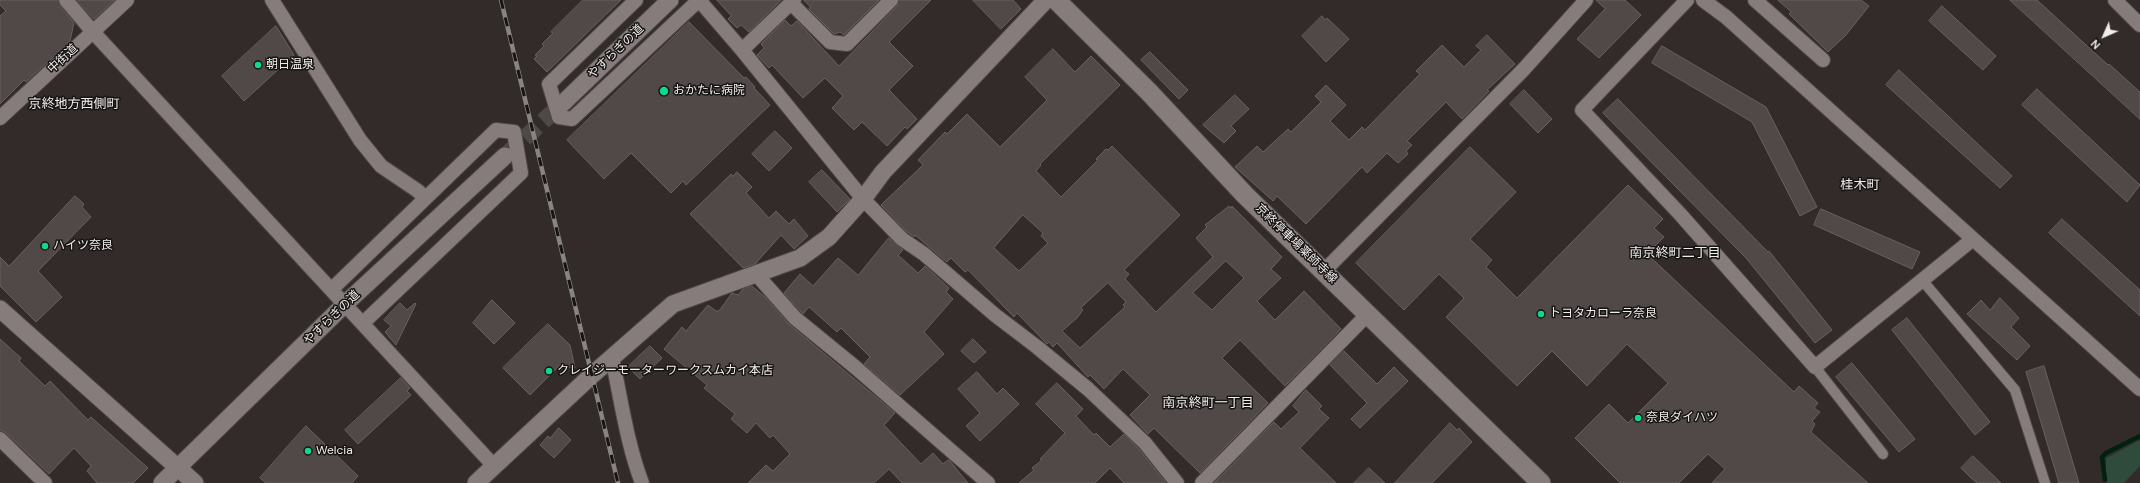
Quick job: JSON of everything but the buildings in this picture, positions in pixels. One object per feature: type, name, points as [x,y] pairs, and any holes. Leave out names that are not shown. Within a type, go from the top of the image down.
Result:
[{"type":"main road","name":"京終停車場薬師寺線","points":[[1056,0],[1149,92],[1245,195],[1541,483]]},
{"type":"street","points":[[66,0],[92,32],[346,304],[494,466]]},
{"type":"street","name":"中街道","points":[[0,118],[127,0]]},
{"type":"street","points":[[272,0],[360,140],[381,166],[418,191],[425,198]]},
{"type":"street","points":[[636,0],[549,84],[559,117],[572,119],[699,0],[742,50],[863,199],[902,239],[924,254],[995,314],[1038,347],[1088,389],[1145,443],[1177,483]]},
{"type":"street","name":"やすらぎの道","points":[[562,104],[670,0]]},
{"type":"street","points":[[742,50],[792,1],[830,42],[847,44],[891,0]]},
{"type":"street","points":[[476,483],[673,304],[757,275],[800,258],[829,237],[863,199],[883,172],[1046,0]]},
{"type":"street","points":[[1324,271],[1524,69],[1586,0]]},
{"type":"street","points":[[1687,0],[1582,110],[1680,214],[1815,367],[1883,454]]},
{"type":"street","points":[[1702,0],[1726,17],[2140,390]]},
{"type":"street","points":[[1755,0],[1823,60]]},
{"type":"street","points":[[2115,0],[2135,10],[2140,25]]},
{"type":"street","points":[[332,289],[496,130],[514,132],[521,173],[363,323]]},
{"type":"street","name":"やすらぎの道","points":[[162,483],[346,304],[505,156]]},
{"type":"street","points":[[1815,367],[1973,240]]},
{"type":"street","points":[[757,275],[795,318],[855,367],[988,483]]},
{"type":"street","points":[[1922,280],[1971,336],[2015,390],[2046,483]]},
{"type":"street","points":[[0,309],[195,483]]},
{"type":"street","points":[[1202,483],[1368,314]]},
{"type":"street","points":[[612,358],[629,432],[632,456],[642,483]]},
{"type":"street","points":[[0,439],[45,483]]},
{"type":"green space","points":[[2140,440],[2140,466],[2124,483],[2106,483],[2106,458]]},
{"type":"waterway","points":[[2105,480],[2102,457],[2106,453],[2140,436]]},
{"type":"tunnel","points":[[506,155],[562,104]]},
{"type":"railway","points":[[501,0],[618,483]]},
{"type":"place","name":"朝日温泉","points":[[258,65]]},
{"type":"place","name":"おかたに病院","points":[[664,91]]},
{"type":"place","name":"ハイツ奈良","points":[[45,246]]},
{"type":"place","name":"トヨタカローラ奈良","points":[[1541,314]]},
{"type":"place","name":"クレイジーモーターワークスムカイ本店","points":[[549,371]]},
{"type":"place","name":"奈良ダイハツ","points":[[1638,418]]},
{"type":"place","name":"Welcia","points":[[308,451]]},
{"type":"district","name":"京終地方西側町","points":[[74,105]]},
{"type":"district","name":"桂木町","points":[[1860,186]]},
{"type":"district","name":"南京終町二丁目","points":[[1675,254]]},
{"type":"district","name":"南京終町一丁目","points":[[1208,404]]}]
